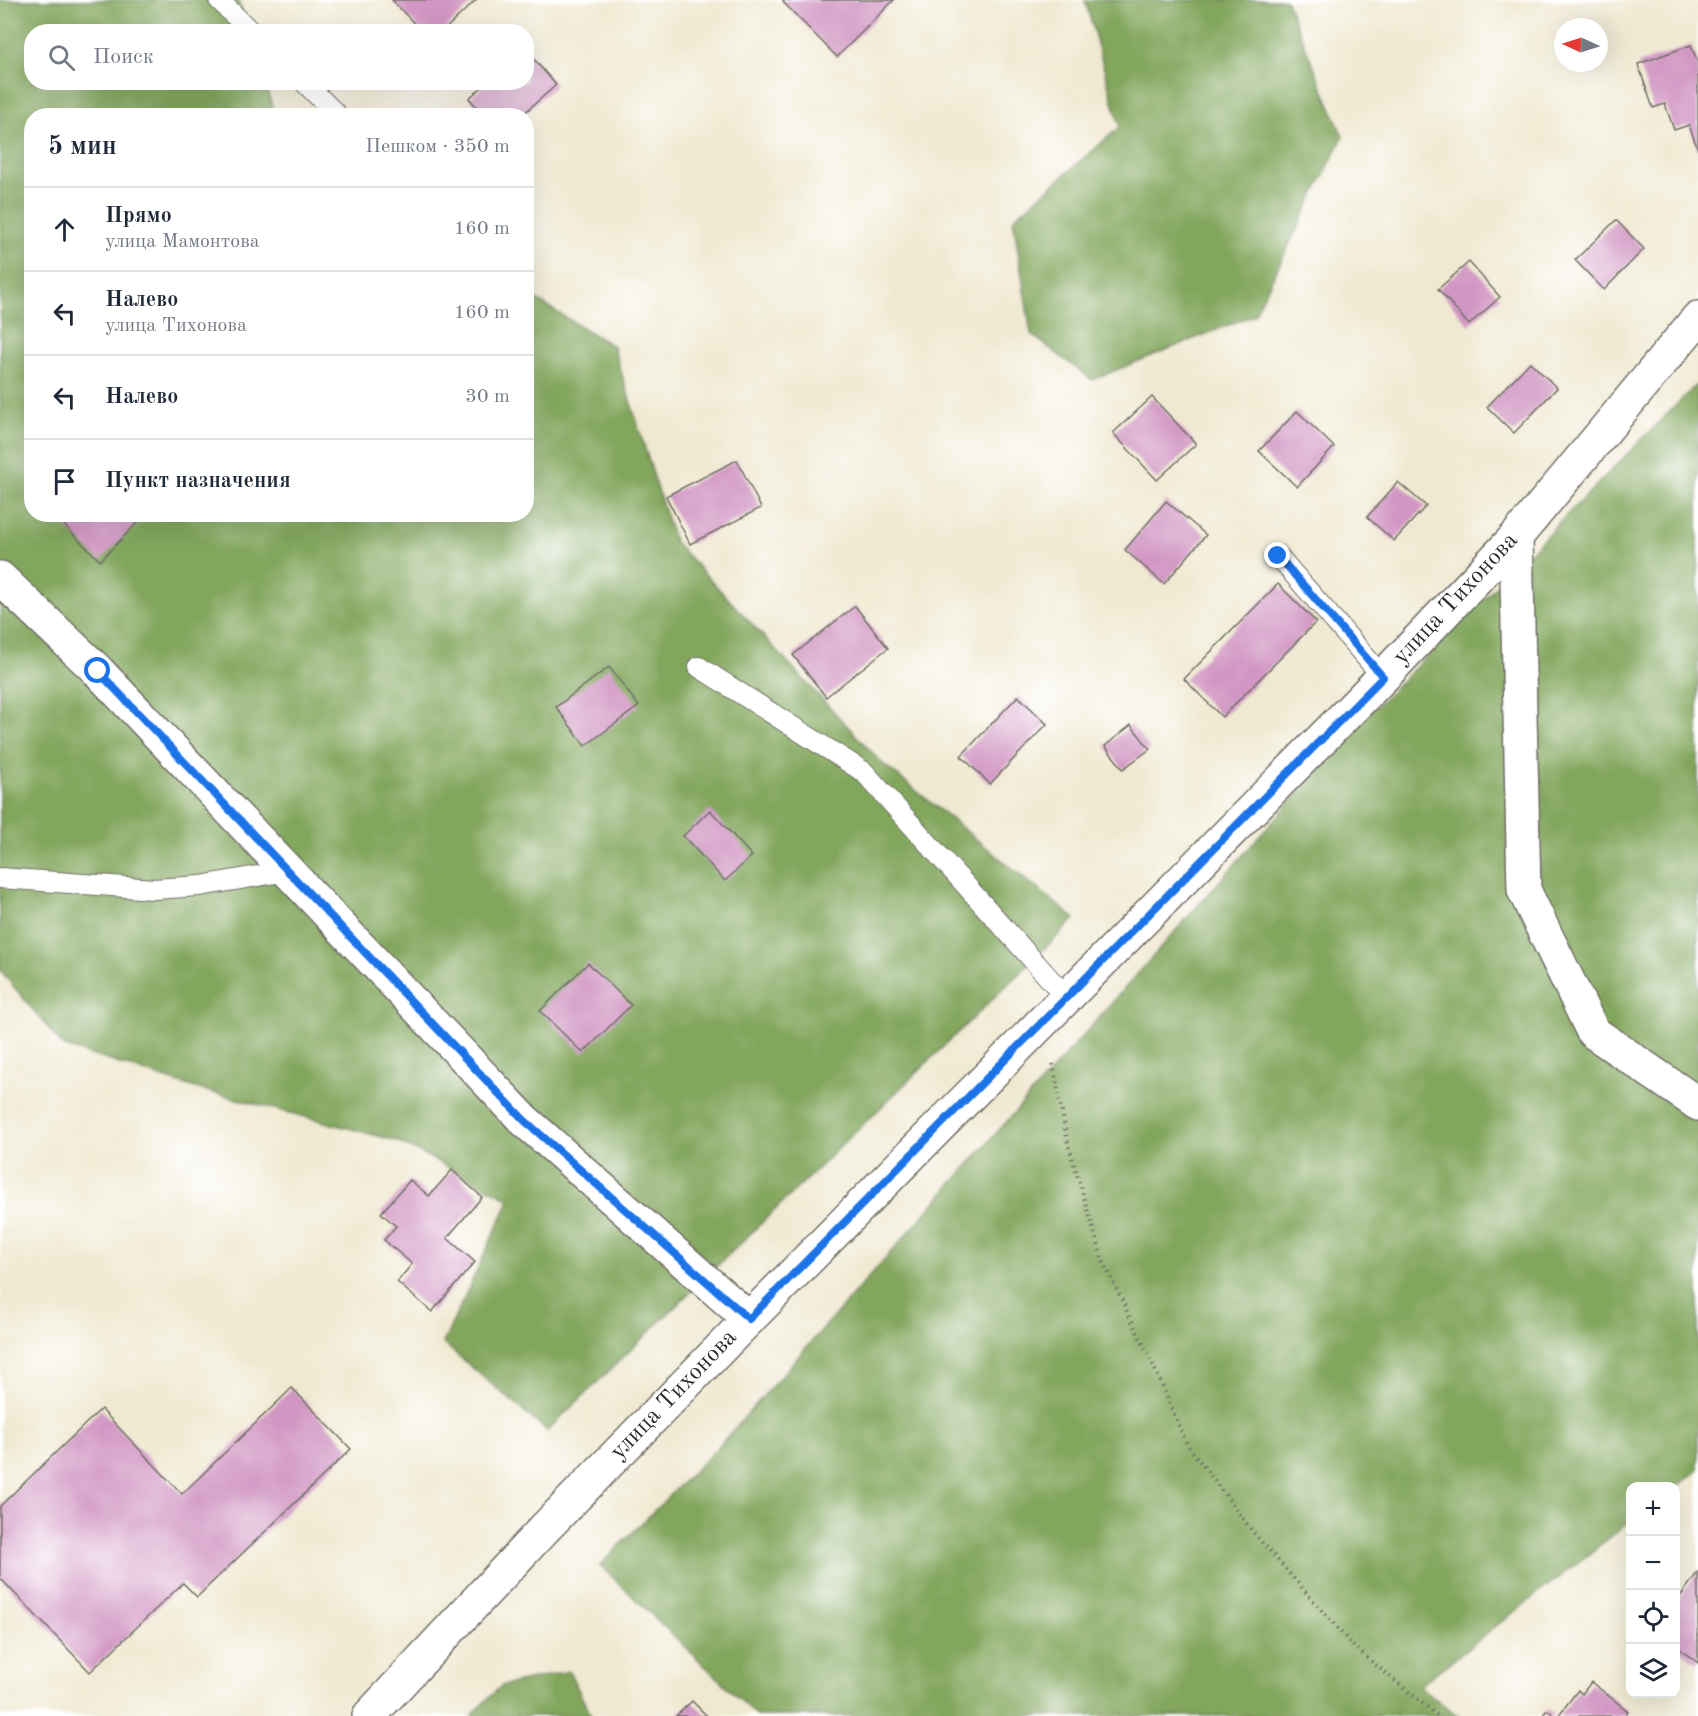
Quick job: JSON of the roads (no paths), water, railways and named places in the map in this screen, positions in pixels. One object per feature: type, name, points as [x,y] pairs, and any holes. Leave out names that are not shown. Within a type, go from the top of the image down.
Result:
[{"type":"street","name":"улица Тихонова","points":[[369,1716],[544,1529],[1383,677],[1516,537],[1698,318]]},
{"type":"street","points":[[1516,537],[1524,891],[1593,1032],[1698,1104]]},
{"type":"street","points":[[0,578],[98,671],[524,1120],[749,1319]]},
{"type":"lane","points":[[219,0],[243,24]]},
{"type":"lane","points":[[312,90],[330,108]]},
{"type":"lane","points":[[1278,556],[1383,677]]},
{"type":"lane","points":[[699,667],[864,772],[1058,1006]]},
{"type":"lane","points":[[0,878],[154,889],[200,886],[287,871]]}]
